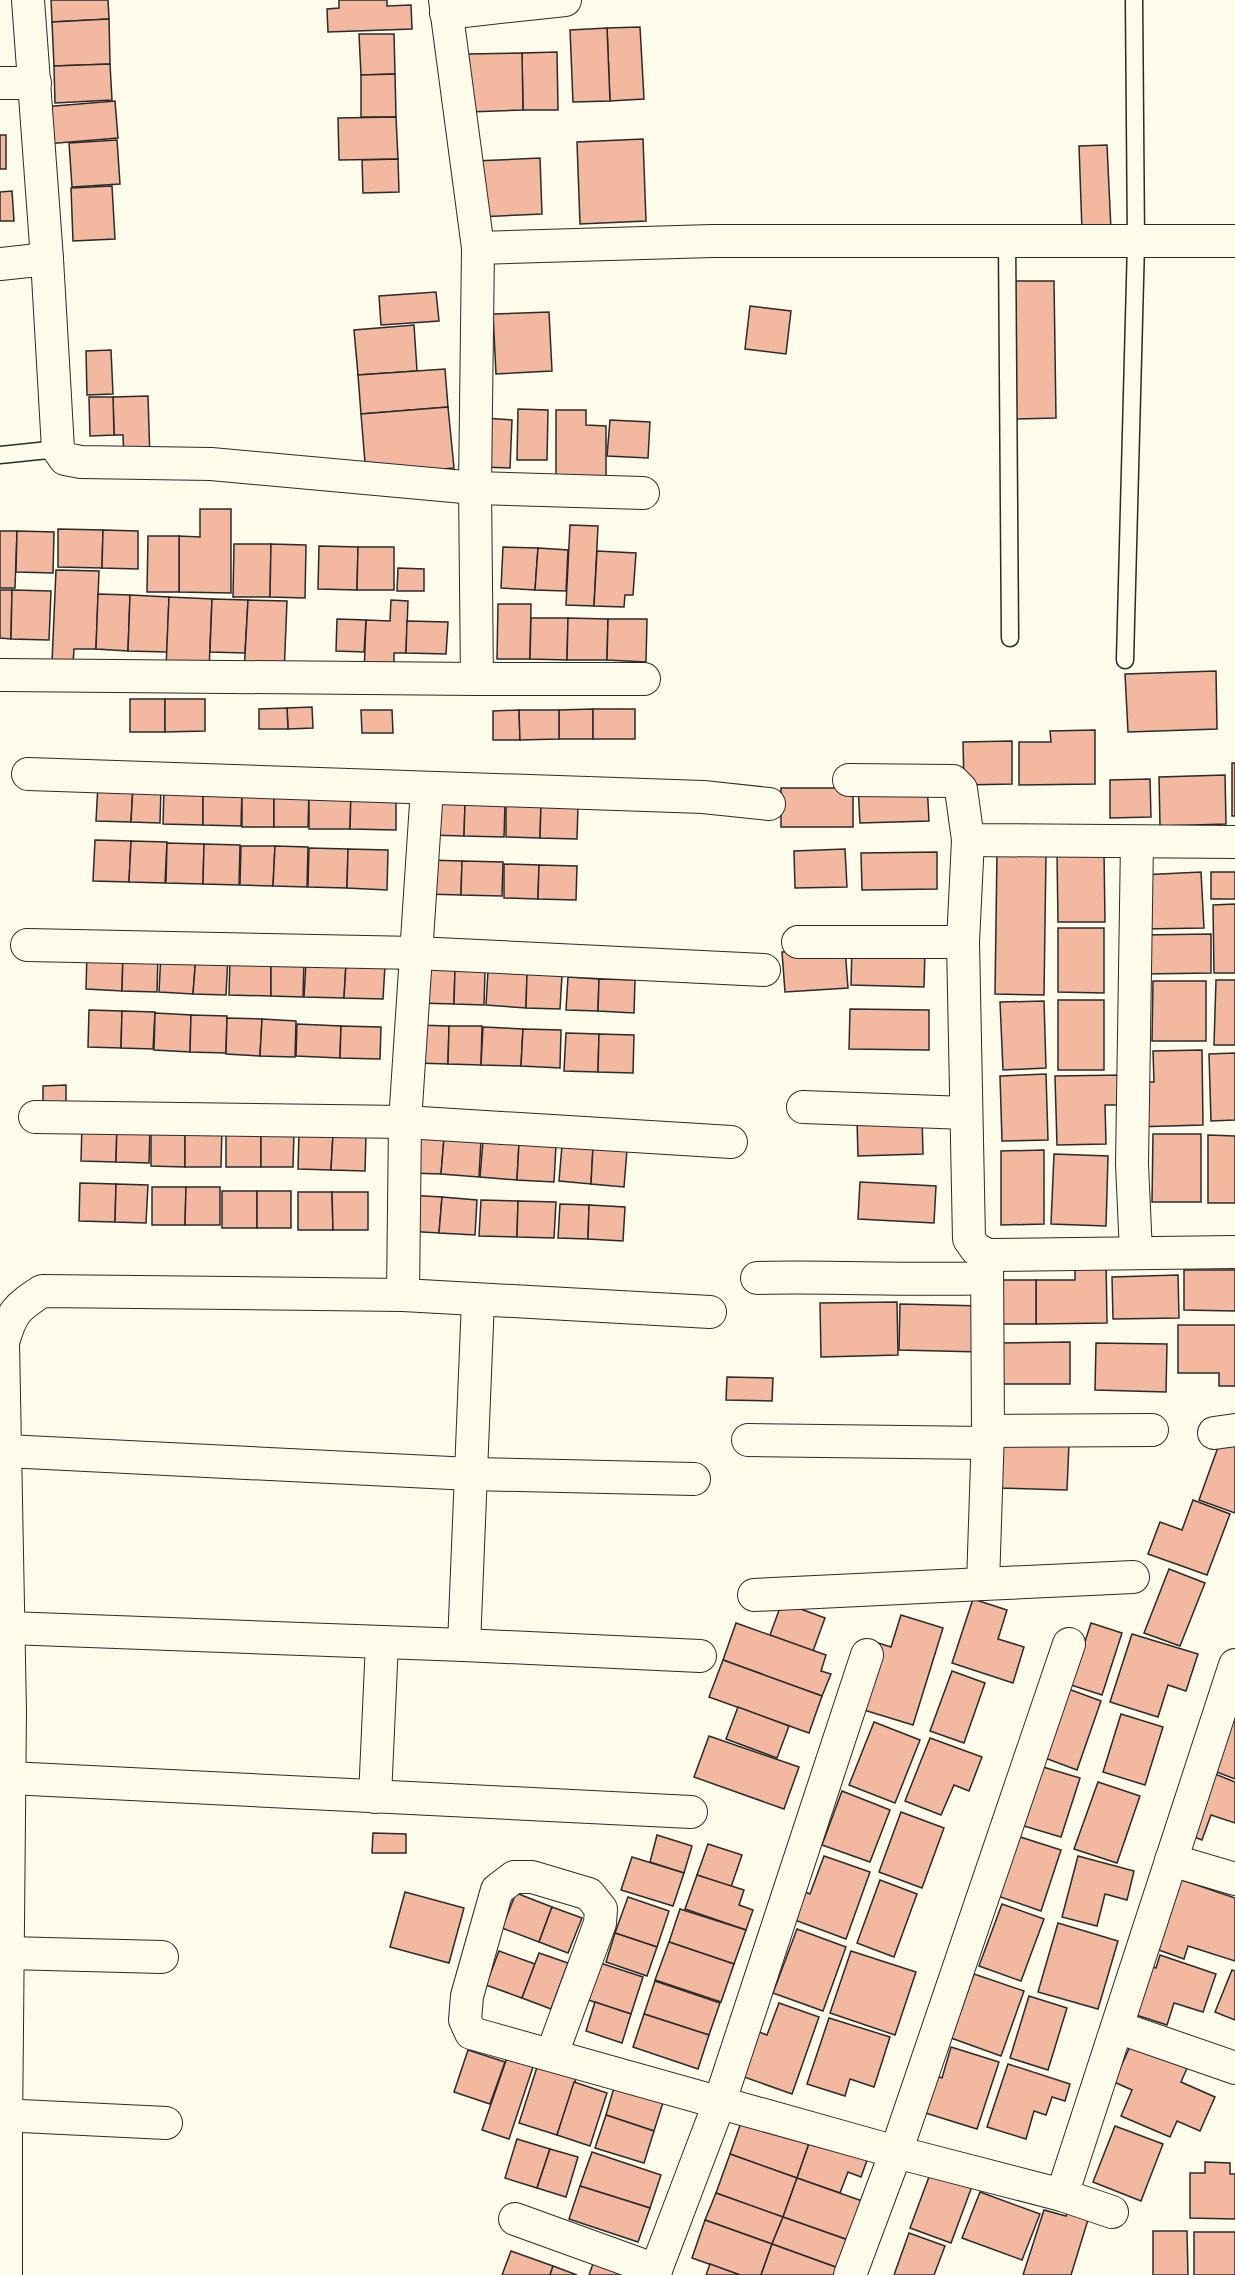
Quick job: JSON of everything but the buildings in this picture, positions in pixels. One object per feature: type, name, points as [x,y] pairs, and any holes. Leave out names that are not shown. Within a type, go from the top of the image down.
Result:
[{"type":"street","points":[[28,0],[58,449],[65,459],[81,462],[211,464],[475,488],[643,493]]},
{"type":"street","points":[[477,679],[475,488],[478,248],[446,7],[565,0]]},
{"type":"street","points":[[0,83],[35,83]]},
{"type":"street","points":[[478,248],[712,241],[1235,242]]},
{"type":"street","points":[[0,264],[47,259]]},
{"type":"street","points":[[2,675],[644,679]]},
{"type":"street","points":[[28,774],[703,797],[769,804]]},
{"type":"street","points":[[849,780],[953,781],[961,789],[969,840],[963,942],[969,1239],[987,1266],[987,1437],[983,1584]]},
{"type":"street","points":[[403,1295],[405,1122],[427,788]]},
{"type":"street","points":[[969,840],[1235,842]]},
{"type":"street","points":[[1136,1253],[1132,1164],[1137,842]]},
{"type":"street","points":[[798,942],[963,942]]},
{"type":"street","points":[[27,945],[416,953],[764,970]]},
{"type":"street","points":[[803,1107],[966,1113]]},
{"type":"street","points":[[35,1117],[405,1122],[731,1142]]},
{"type":"street","points":[[757,1278],[937,1280],[987,1266],[1136,1253],[1235,1252]]},
{"type":"street","points":[[6,2275],[3,2115],[9,1628],[4,1591],[3,1342],[9,1321],[20,1306],[42,1291],[403,1295],[710,1312]]},
{"type":"street","points":[[464,1645],[478,1300]]},
{"type":"street","points":[[748,1440],[987,1437],[1152,1430]]},
{"type":"street","points":[[4,1433],[471,1474],[694,1479]]},
{"type":"street","points":[[754,1594],[1133,1577]]},
{"type":"street","points":[[9,1628],[700,1656]]},
{"type":"street","points":[[375,1797],[382,1642]]},
{"type":"street","points":[[850,2275],[896,2152],[1069,1644]]},
{"type":"street","points":[[515,2219],[655,2272],[720,2101],[867,1655]]},
{"type":"street","points":[[1062,2195],[1233,1675]]},
{"type":"street","points":[[6,1770],[375,1797],[691,1812]]},
{"type":"street","points":[[1171,1860],[1235,1879]]},
{"type":"street","points":[[552,2054],[600,1923],[601,1909],[589,1894],[532,1877],[514,1877],[497,1890],[467,1996],[465,2020],[471,2032],[896,2152],[1062,2195],[1112,2212]]},
{"type":"street","points":[[5,1948],[162,1957]]},
{"type":"street","points":[[1117,2026],[1235,2068]]},
{"type":"street","points":[[3,2115],[166,2123]]},
{"type":"lane","points":[[1125,660],[1136,243],[1134,0]]},
{"type":"lane","points":[[1007,240],[1010,638]]},
{"type":"lane","points":[[0,455],[58,449]]}]
